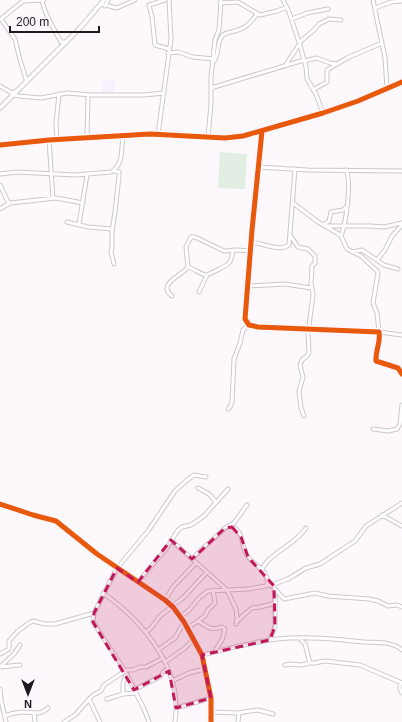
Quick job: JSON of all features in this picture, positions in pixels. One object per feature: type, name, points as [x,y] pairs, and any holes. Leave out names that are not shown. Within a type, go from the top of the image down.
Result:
[{"type":"street","points":[[29,79],[26,78],[15,39],[1,19],[23,1],[43,0],[44,10],[57,35],[61,42],[66,42]]},
{"type":"street","points":[[103,5],[104,0]]},
{"type":"street","points":[[0,108],[108,0]]},
{"type":"street","points":[[103,5],[118,8],[135,0]]},
{"type":"street","points":[[165,0],[149,5],[155,45],[169,51],[214,61]]},
{"type":"street","points":[[158,134],[171,33],[169,0]]},
{"type":"street","points":[[283,0],[292,19],[300,44],[307,79],[316,94],[322,113]]},
{"type":"street","points":[[374,0],[385,58],[387,88]]},
{"type":"street","points":[[208,137],[215,40],[219,30],[220,1],[238,2],[257,14],[264,14],[287,7]]},
{"type":"street","points":[[375,8],[391,1],[402,1]]},
{"type":"street","points":[[292,19],[307,13],[328,9]]},
{"type":"street","points":[[214,61],[218,55],[219,42],[223,35],[247,26],[253,21],[257,14]]},
{"type":"street","points":[[284,66],[302,40],[323,21],[329,19],[341,20]]},
{"type":"street","points":[[313,90],[327,82],[326,70],[382,43]]},
{"type":"street","points":[[211,88],[284,66],[317,58],[337,64]]},
{"type":"street","points":[[0,145],[49,140],[158,134],[232,138],[262,131],[322,113],[358,101],[402,82]]},
{"type":"street","points":[[0,86],[12,93],[16,92]]},
{"type":"street","points":[[16,92],[15,95],[18,96],[37,98],[73,93],[88,95],[144,95],[164,93]]},
{"type":"street","points":[[56,140],[57,111],[60,94]]},
{"type":"street","points":[[87,138],[88,95]]},
{"type":"street","points":[[249,326],[245,319],[262,131]]},
{"type":"street","points":[[0,174],[17,172],[87,175],[114,171],[120,164],[122,136]]},
{"type":"street","points":[[49,140],[53,198]]},
{"type":"street","points":[[258,167],[402,172]]},
{"type":"street","points":[[251,242],[269,246],[286,247],[289,245],[295,169]]},
{"type":"street","points":[[341,236],[344,226],[349,184],[346,170]]},
{"type":"street","points":[[114,171],[119,173],[116,212],[112,229],[111,252],[114,264]]},
{"type":"street","points":[[79,224],[87,175]]},
{"type":"street","points":[[0,185],[8,204]]},
{"type":"street","points":[[0,209],[8,204],[53,198],[83,203]]},
{"type":"street","points":[[293,203],[324,226],[341,236],[347,249],[363,258],[378,273],[373,303],[380,342],[376,361],[398,368],[402,374]]},
{"type":"street","points":[[324,226],[329,221],[331,212],[343,210],[346,207]]},
{"type":"street","points":[[67,222],[88,227],[112,229]]},
{"type":"street","points":[[324,226],[384,227],[402,224]]},
{"type":"street","points":[[377,260],[402,224]]},
{"type":"street","points":[[290,235],[298,246],[308,249],[314,254],[315,259],[312,266],[309,352],[301,362],[303,377],[299,391],[301,408],[304,416]]},
{"type":"street","points":[[172,296],[168,291],[170,282],[176,276],[186,271],[188,267],[186,247],[191,237],[195,237],[222,251],[251,251]]},
{"type":"street","points":[[199,292],[207,275],[228,264],[231,260],[233,250]]},
{"type":"street","points":[[352,252],[362,250],[384,265],[398,269]]},
{"type":"street","points":[[188,267],[207,275]]},
{"type":"street","points":[[248,286],[285,284],[311,288]]},
{"type":"street","points":[[228,409],[232,402],[234,359],[243,330],[249,326],[309,330],[379,332],[402,335]]},
{"type":"street","points":[[373,429],[388,431],[397,429],[400,424],[402,405]]},
{"type":"street","points":[[149,722],[125,672],[95,626],[93,622],[94,613],[117,568],[148,531],[175,491],[191,477],[196,475],[206,477]]},
{"type":"street","points":[[198,488],[209,494],[216,502]]},
{"type":"street","points":[[138,582],[162,554],[178,530],[182,527],[193,524],[207,514],[228,489]]},
{"type":"street","points":[[180,617],[208,591],[254,589],[271,585],[306,568],[320,564],[355,541],[366,526],[402,503]]},
{"type":"street","points":[[0,504],[56,521],[97,554],[173,607],[188,628],[202,655],[211,698],[212,722]]},
{"type":"street","points":[[192,559],[224,528],[234,523],[247,505]]},
{"type":"street","points":[[382,515],[402,526]]},
{"type":"street","points":[[228,526],[238,531],[242,539],[243,549],[249,559],[262,569],[271,585],[282,598],[286,599],[315,593],[328,596],[369,599],[380,601],[388,606],[397,605],[402,607]]},
{"type":"street","points":[[262,569],[289,543],[298,538],[306,528]]},
{"type":"street","points":[[171,540],[206,573],[227,590],[236,609],[236,623],[243,614],[249,612],[252,608],[260,608],[276,603],[282,598]]},
{"type":"street","points":[[165,600],[170,591],[196,563]]},
{"type":"street","points":[[146,632],[160,616],[184,597],[206,573]]},
{"type":"street","points":[[270,640],[275,626],[276,603],[271,585]]},
{"type":"street","points":[[188,628],[205,616],[208,610],[215,603],[213,590]]},
{"type":"street","points":[[103,593],[129,613],[146,632],[163,658],[172,681],[176,708],[175,722]]},
{"type":"street","points":[[0,654],[9,649],[9,641],[29,623],[36,621],[45,624],[55,624],[94,613]]},
{"type":"street","points":[[198,621],[205,627],[215,629],[222,627],[225,629],[222,640],[214,652]]},
{"type":"street","points":[[158,650],[175,638],[184,622]]},
{"type":"street","points":[[299,638],[305,644],[310,662]]},
{"type":"street","points":[[202,655],[270,640],[299,638],[335,639],[389,644],[402,650]]},
{"type":"street","points":[[165,662],[185,648],[194,639]]},
{"type":"street","points":[[0,667],[20,646]]},
{"type":"street","points":[[64,722],[75,715],[95,693],[101,691],[103,686],[109,681],[125,672],[140,667],[146,667],[163,658]]},
{"type":"street","points":[[285,665],[301,665],[310,662],[360,665],[401,682],[400,689],[402,693]]},
{"type":"street","points":[[0,667],[20,665]]},
{"type":"street","points":[[107,699],[135,692],[161,676],[162,672],[168,669]]},
{"type":"street","points":[[172,681],[189,673],[205,669]]},
{"type":"street","points":[[123,694],[125,672]]},
{"type":"street","points":[[0,689],[1,704],[6,722]]},
{"type":"street","points":[[176,708],[211,698]]},
{"type":"street","points":[[89,699],[100,722]]},
{"type":"street","points":[[5,716],[21,712],[34,714],[42,713],[48,708]]},
{"type":"street","points":[[212,712],[239,713],[258,710],[273,714]]},
{"type":"street","points":[[238,722],[239,713]]},
{"type":"street","points":[[34,714],[35,722]]},
{"type":"highlighted area","points":[[232,527],[241,537],[248,557],[274,586],[275,626],[270,640],[202,655],[211,698],[199,702],[176,708],[169,671],[134,690],[93,622],[94,613],[117,568],[138,582],[171,540],[192,559],[225,528]]},
{"type":"shaded area","points":[[115,80],[114,93],[101,93],[103,81]]},
{"type":"shaded area","points":[[220,152],[247,154],[245,189],[218,188]]},
{"type":"cycle path","points":[[0,145],[49,140],[150,134],[225,138],[243,136],[323,113],[358,101],[402,82]]},
{"type":"cycle path","points":[[262,131],[245,319],[249,325],[258,327],[379,332],[376,361],[398,368],[402,374]]},
{"type":"cycle path","points":[[0,504],[56,521],[97,554],[173,607],[184,622],[202,655],[211,698],[211,722]]}]
